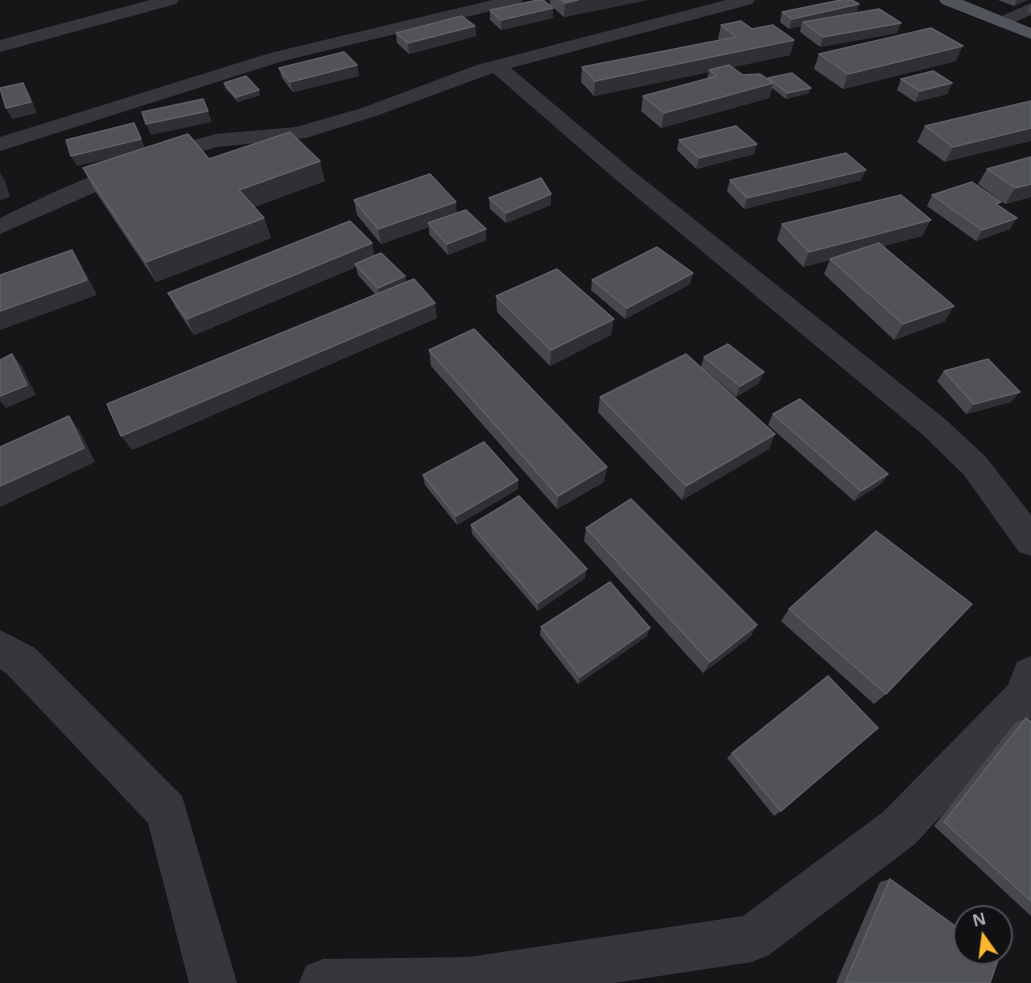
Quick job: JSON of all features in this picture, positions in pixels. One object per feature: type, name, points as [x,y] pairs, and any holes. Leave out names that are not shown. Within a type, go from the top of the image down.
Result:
[{"type":"main road","points":[[948,0],[1031,34]]},
{"type":"street","points":[[0,46],[170,0]]},
{"type":"street","points":[[0,144],[278,57],[464,5],[514,0]]},
{"type":"street","points":[[0,228],[62,197],[154,158],[216,141],[298,133],[369,112],[497,66],[746,0]]},
{"type":"street","points":[[1003,22],[1031,8]]},
{"type":"street","points":[[497,66],[623,174],[934,428],[975,466],[1031,541]]},
{"type":"street","points":[[0,648],[21,661],[166,812],[213,983]]},
{"type":"street","points":[[323,983],[469,981],[752,938],[899,828],[1023,698],[1031,675]]},
{"type":"building","points":[[543,0],[553,8],[501,20],[490,10]]},
{"type":"building","points":[[561,0],[578,0],[565,3]]},
{"type":"building","points":[[841,0],[852,0],[859,4],[792,19],[782,12]]},
{"type":"building","points":[[879,9],[901,23],[823,37],[803,22]]},
{"type":"building","points":[[462,16],[475,26],[408,43],[396,33]]},
{"type":"building","points":[[741,21],[752,29],[773,25],[794,40],[595,81],[582,67],[736,37],[721,25]]},
{"type":"building","points":[[931,28],[963,46],[848,74],[819,54]]},
{"type":"building","points":[[344,52],[357,65],[290,82],[279,68]]},
{"type":"building","points":[[729,65],[743,75],[760,74],[773,83],[664,113],[643,96],[717,76],[709,70]]},
{"type":"building","points":[[933,71],[952,83],[920,91],[901,79]]},
{"type":"building","points":[[792,73],[811,88],[787,93],[768,78]]},
{"type":"building","points":[[246,76],[259,90],[236,97],[224,83]]},
{"type":"building","points":[[23,83],[31,102],[6,108],[0,88]]},
{"type":"building","points":[[203,99],[208,111],[146,124],[142,112]]},
{"type":"building","points":[[1031,101],[1031,128],[953,147],[925,126]]},
{"type":"building","points":[[134,123],[141,139],[71,156],[66,140]]},
{"type":"building","points":[[736,126],[757,144],[699,158],[679,140]]},
{"type":"building","points":[[290,132],[320,161],[239,190],[264,218],[146,262],[83,168],[188,134],[209,159]]},
{"type":"building","points":[[846,153],[866,170],[747,198],[730,180]]},
{"type":"building","points":[[1031,157],[1031,184],[1015,188],[987,169]]},
{"type":"building","points":[[430,174],[456,202],[378,229],[354,200]]},
{"type":"building","points":[[541,178],[551,194],[506,213],[489,198]]},
{"type":"building","points":[[972,182],[1001,202],[996,204],[1017,218],[982,230],[932,195]]},
{"type":"building","points":[[901,195],[931,220],[809,252],[782,224]]},
{"type":"building","points":[[466,210],[486,229],[447,244],[428,223]]},
{"type":"building","points":[[350,221],[372,243],[187,319],[168,293]]},
{"type":"building","points":[[879,243],[954,306],[903,324],[830,259]]},
{"type":"building","points":[[657,247],[693,273],[627,308],[592,280]]},
{"type":"building","points":[[72,250],[87,280],[0,311],[0,275]]},
{"type":"building","points":[[381,253],[405,276],[378,288],[355,264]]},
{"type":"building","points":[[557,269],[614,319],[551,350],[496,296]]},
{"type":"building","points":[[414,279],[435,303],[121,436],[107,404]]},
{"type":"building","points":[[474,329],[607,467],[558,496],[429,350]]},
{"type":"building","points":[[728,344],[764,372],[740,386],[704,357]]},
{"type":"building","points":[[12,354],[27,385],[0,396],[0,360]]},
{"type":"building","points":[[686,354],[775,434],[686,486],[600,397]]},
{"type":"building","points":[[988,359],[1020,392],[974,404],[944,371]]},
{"type":"building","points":[[800,399],[888,474],[861,491],[773,414]]},
{"type":"building","points":[[69,416],[84,448],[0,486],[0,447]]},
{"type":"building","points":[[484,442],[518,480],[456,516],[423,475]]},
{"type":"building","points":[[519,496],[587,569],[538,603],[471,525]]},
{"type":"building","points":[[631,499],[757,625],[710,662],[586,528]]},
{"type":"building","points":[[876,531],[972,604],[886,694],[789,609]]},
{"type":"building","points":[[610,582],[650,628],[580,677],[541,627]]},
{"type":"building","points":[[828,676],[878,728],[781,811],[732,753]]},
{"type":"building","points":[[1026,718],[1031,722],[1031,901],[944,822]]},
{"type":"building","points":[[890,879],[953,924],[953,965],[996,965],[990,983],[845,983]]}]
